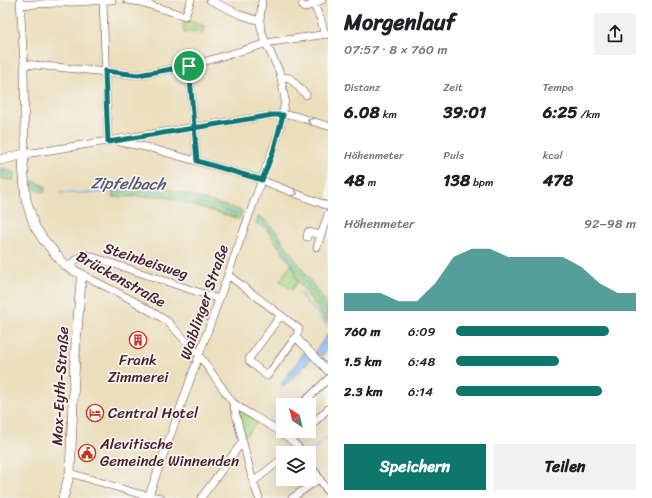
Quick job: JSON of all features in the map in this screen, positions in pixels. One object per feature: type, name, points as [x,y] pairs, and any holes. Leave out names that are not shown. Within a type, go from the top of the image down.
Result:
[{"type":"main road","points":[[0,160],[25,154]]},
{"type":"main road","name":"Brückenstraße","points":[[25,154],[23,162],[24,186],[26,200],[35,227],[43,239],[69,268],[83,275]]},
{"type":"main road","name":"Max-Eyth-Straße","points":[[63,498],[70,473],[76,340],[83,275]]},
{"type":"street","points":[[103,0],[108,142]]},
{"type":"street","points":[[112,0],[20,2],[24,64],[25,154],[283,115],[292,115],[328,126]]},
{"type":"street","points":[[127,0],[186,14],[191,0]]},
{"type":"street","points":[[210,0],[241,15],[260,21]]},
{"type":"street","name":"Waiblinger Straße","points":[[149,497],[273,152],[283,115],[285,100],[281,77],[261,29],[260,21],[262,0]]},
{"type":"street","points":[[302,5],[304,8],[322,0]]},
{"type":"street","points":[[24,64],[138,75],[189,66],[266,44],[276,39],[326,35],[313,3]]},
{"type":"street","points":[[189,66],[197,161]]},
{"type":"street","points":[[281,77],[290,78],[306,95]]},
{"type":"street","points":[[108,142],[131,143],[244,174],[328,206]]},
{"type":"street","points":[[317,247],[328,214]]},
{"type":"street","points":[[306,237],[308,232],[321,235]]},
{"type":"street","name":"Steinbeisweg","points":[[69,268],[74,261],[87,256],[219,299]]},
{"type":"street","points":[[228,274],[281,315],[299,329],[296,337],[267,376],[249,361],[249,359],[281,315]]},
{"type":"street","name":"Brückenstraße","points":[[83,275],[132,300],[167,321],[200,355],[232,402]]},
{"type":"street","points":[[296,337],[328,371]]},
{"type":"street","points":[[308,398],[328,378]]},
{"type":"street","points":[[232,402],[253,482],[260,498]]},
{"type":"street","points":[[232,402],[286,436],[298,446]]},
{"type":"street","points":[[316,420],[328,409]]},
{"type":"street","points":[[201,498],[243,442]]},
{"type":"street","points":[[253,482],[276,464]]},
{"type":"street","points":[[70,473],[149,497],[161,498]]},
{"type":"street","points":[[316,474],[328,492]]},
{"type":"street","points":[[292,498],[319,479]]},
{"type":"green space","points":[[185,20],[204,26],[202,34],[193,31],[184,33],[183,26]]},
{"type":"green space","points":[[0,169],[5,169],[15,173],[13,180],[0,178]]},
{"type":"green space","points":[[34,181],[45,186],[44,193],[31,187]]},
{"type":"green space","points":[[165,188],[242,211],[239,219],[163,196],[113,197],[112,189]]},
{"type":"green space","points":[[258,217],[266,221],[275,230],[328,307],[328,323],[295,276],[296,271],[266,228],[256,223]]},
{"type":"green space","points":[[291,264],[296,271],[295,276],[298,281],[292,290],[280,281]]},
{"type":"green space","points":[[233,403],[260,419],[242,440]]},
{"type":"water","points":[[328,334],[328,349],[321,357],[315,351]]},
{"type":"water","points":[[305,351],[312,359],[284,387],[281,385]]},
{"type":"waterway","name":"Zipfelbach","points":[[0,172],[14,176]]},
{"type":"waterway","name":"Zipfelbach","points":[[30,182],[45,189]]},
{"type":"waterway","name":"Zipfelbach","points":[[60,193],[164,192],[241,215]]},
{"type":"waterway","name":"Zipfelbach","points":[[257,220],[265,224],[272,231],[328,315]]},
{"type":"waterway","points":[[300,293],[328,327]]},
{"type":"waterway","points":[[323,441],[328,437]]},
{"type":"place","name":"Frank Zimmerei","points":[[138,340]]},
{"type":"place","name":"Central Hotel","points":[[95,413]]},
{"type":"place","name":"Alevitische Gemeinde Winnenden","points":[[87,453]]},
{"type":"route","points":[[189,66],[138,75],[105,71],[108,142],[195,128],[273,115],[283,115],[273,152],[262,180],[197,161],[195,128],[189,66]]}]
